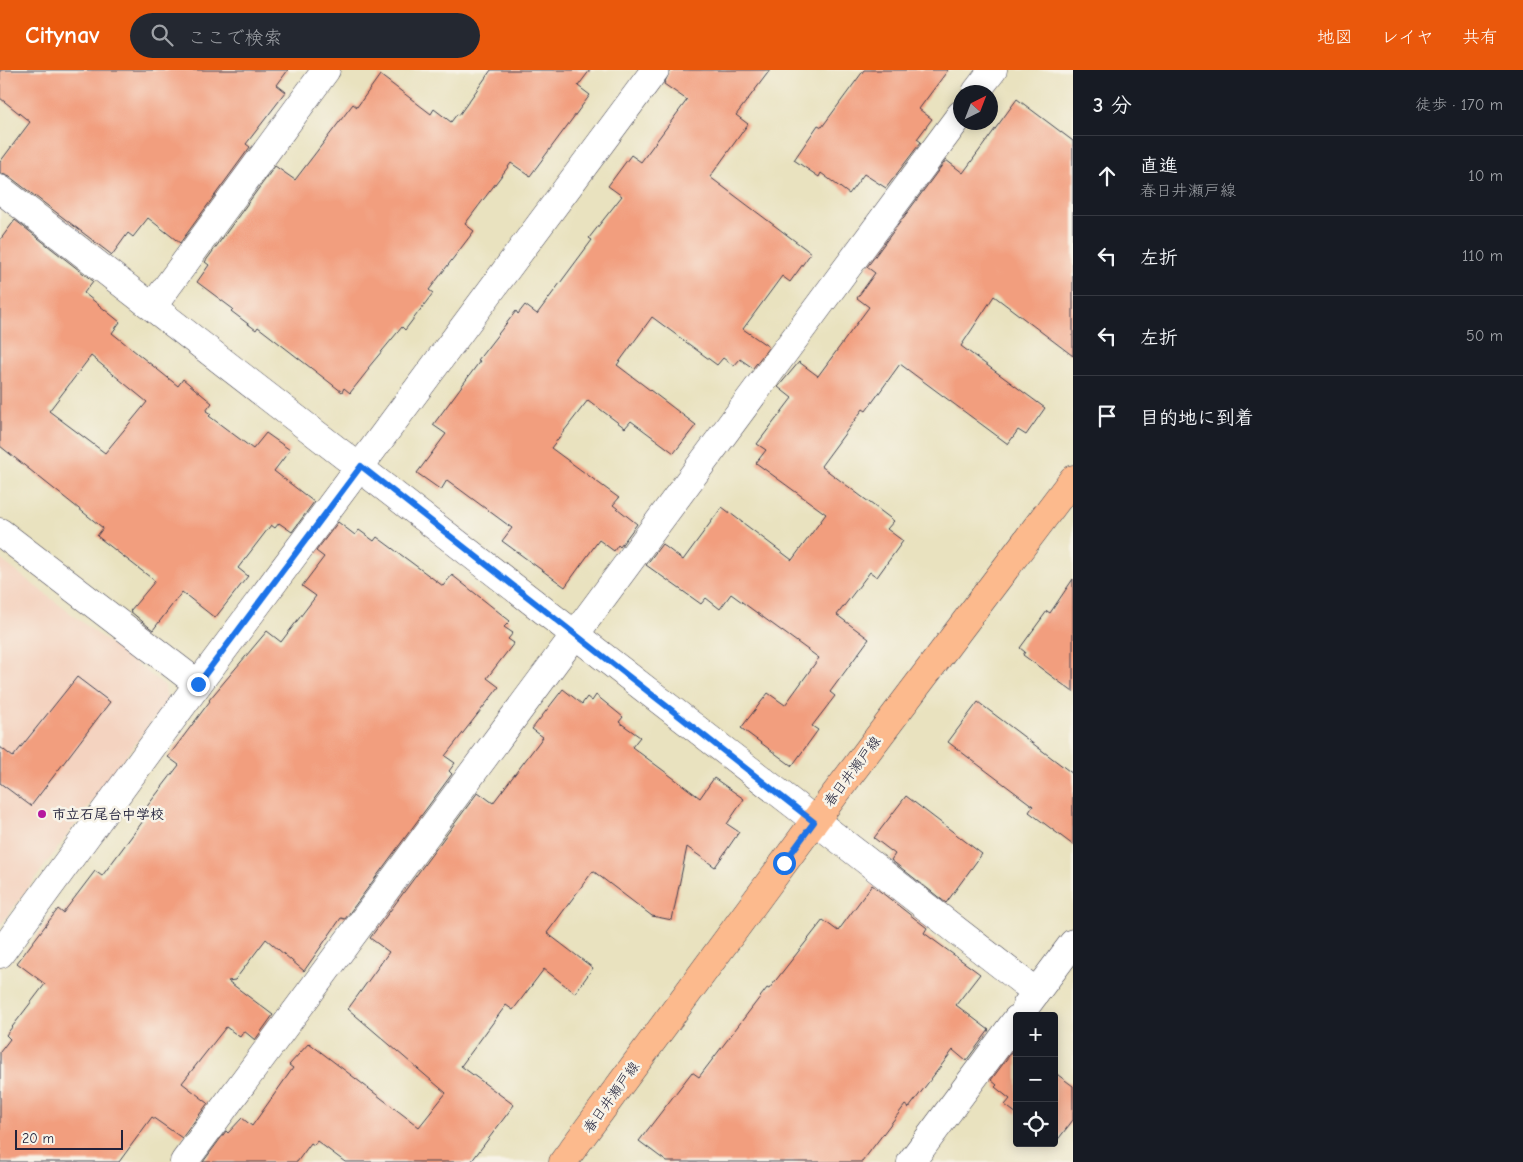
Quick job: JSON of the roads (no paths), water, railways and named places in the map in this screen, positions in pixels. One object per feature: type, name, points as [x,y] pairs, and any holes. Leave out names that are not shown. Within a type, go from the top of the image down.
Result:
[{"type":"main road","name":"春日井瀬戸線","points":[[563,1162],[814,822],[1073,479]]},
{"type":"street","points":[[0,954],[198,684],[655,70]]},
{"type":"street","points":[[981,85],[993,70]]},
{"type":"street","points":[[153,306],[324,71]]},
{"type":"street","points":[[184,1162],[953,123]]},
{"type":"street","points":[[0,189],[361,466],[574,635],[1036,992]]},
{"type":"street","points":[[0,532],[198,684]]},
{"type":"street","points":[[1022,1012],[1073,943]]},
{"type":"street","points":[[911,1162],[1013,1024]]},
{"type":"place","name":"市立石尾台中学校","points":[[42,814]]}]
